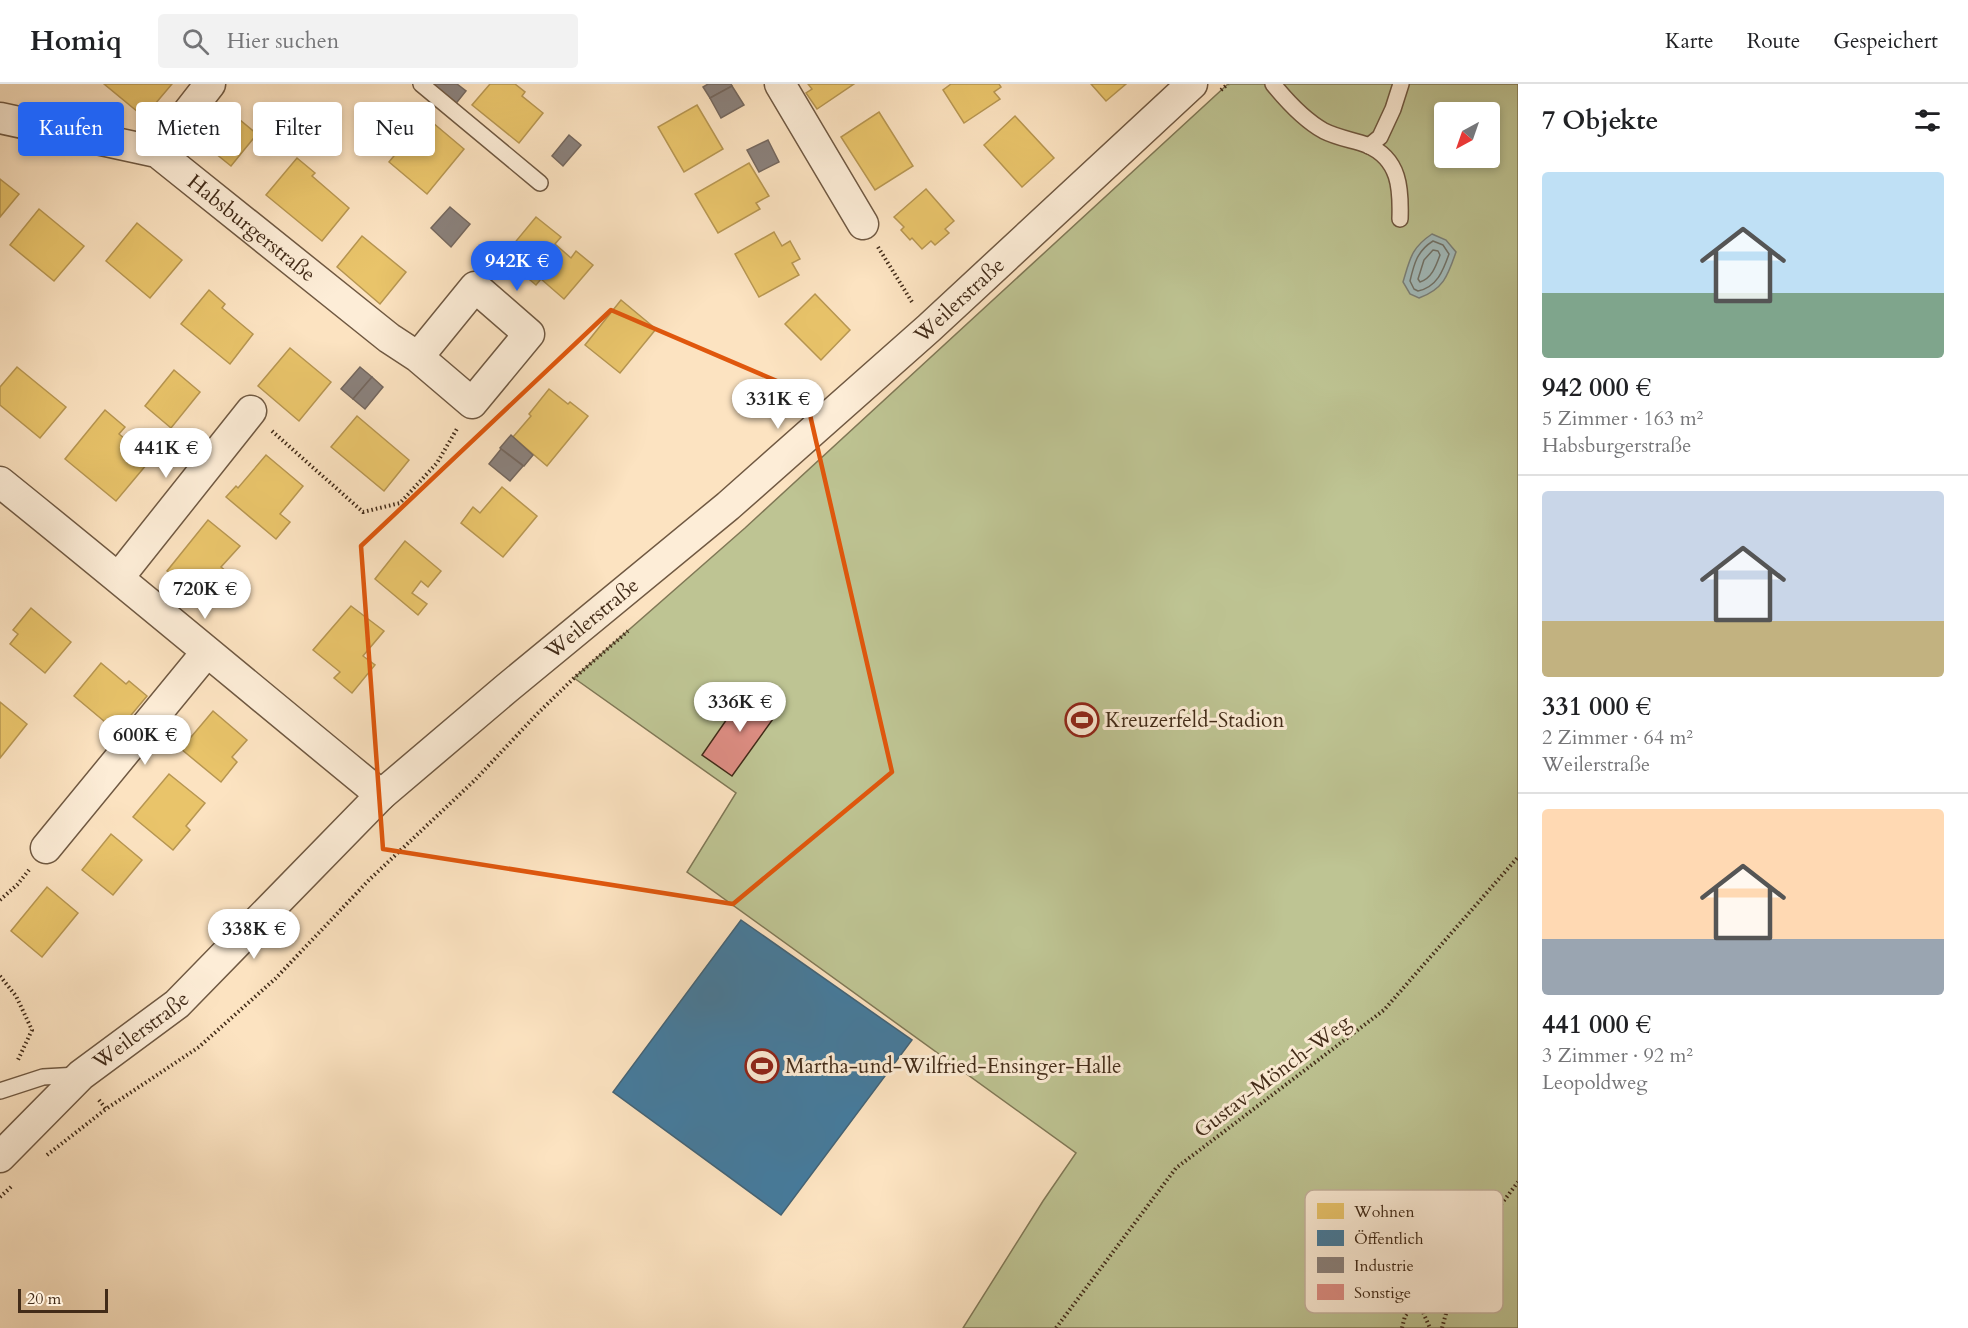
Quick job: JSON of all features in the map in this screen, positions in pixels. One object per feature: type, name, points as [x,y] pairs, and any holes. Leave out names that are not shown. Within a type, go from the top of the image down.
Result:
[{"type":"street","points":[[196,102],[210,84]]},
{"type":"street","points":[[780,84],[863,224]]},
{"type":"street","name":"Weilerstraße","points":[[0,1157],[81,1075],[177,1004],[381,795],[728,506],[929,328],[1192,84]]},
{"type":"street","name":"Habsburgerstraße","points":[[0,118],[136,147]]},
{"type":"street","name":"Habsburgerstraße","points":[[162,156],[389,338],[418,357],[472,403]]},
{"type":"street","points":[[418,357],[475,287],[529,334],[472,403]]},
{"type":"street","points":[[119,577],[251,411]]},
{"type":"street","points":[[0,482],[119,577],[206,653],[381,795]]},
{"type":"street","points":[[46,848],[206,653]]},
{"type":"lane","points":[[421,84],[540,183]]},
{"type":"lane","points":[[1273,84],[1286,100],[1322,130],[1369,146],[1392,163],[1401,190],[1400,219]]},
{"type":"lane","points":[[1369,146],[1380,136],[1401,84]]},
{"type":"lane","points":[[3,1090],[44,1077],[81,1075]]},
{"type":"path","points":[[863,224],[929,328]]},
{"type":"path","points":[[251,411],[363,512],[400,503],[437,464],[472,403]]},
{"type":"path","points":[[44,1158],[106,1109],[200,1047],[275,979],[369,880],[475,780],[536,715]]},
{"type":"path","points":[[0,900],[17,885],[46,848]]},
{"type":"path","name":"Gustav-Mönch-Weg","points":[[1056,1328],[1176,1168],[1384,1010],[1518,857]]},
{"type":"path","points":[[0,976],[16,996],[32,1030],[3,1090]]},
{"type":"path","points":[[81,1075],[106,1109]]},
{"type":"path","points":[[0,1197],[18,1180]]},
{"type":"path","points":[[1503,1202],[1518,1182]]},
{"type":"path","points":[[1402,1328],[1408,1313]]},
{"type":"path","points":[[1423,1313],[1430,1328]]},
{"type":"path","points":[[1442,1328],[1446,1313]]},
{"type":"highlighted area","points":[[611,310],[805,393],[892,772],[733,904],[383,849],[361,546]]},
{"type":"green space","points":[[1228,84],[1518,84],[1518,1328],[963,1328],[1076,1153],[687,872],[736,793],[574,678],[745,528]]},
{"type":"water","points":[[1432,234],[1446,240],[1456,252],[1440,286],[1419,298],[1410,294],[1403,282],[1415,249]]},
{"type":"building: Wohnen","points":[[104,84],[172,84],[157,102],[136,102],[136,110]]},
{"type":"building: Wohnen","points":[[490,84],[515,84],[525,92],[522,96],[543,113],[519,143],[472,105]]},
{"type":"building: Wohnen","points":[[808,84],[854,84],[817,109],[806,93],[812,89]]},
{"type":"building: Wohnen","points":[[951,84],[999,84],[1001,87],[994,92],[1000,99],[964,123],[943,90]]},
{"type":"building: Wohnen","points":[[1091,84],[1126,84],[1106,101]]},
{"type":"building: Wohnen","points":[[697,105],[723,149],[684,172],[658,127]]},
{"type":"building: Wohnen","points":[[879,112],[913,166],[875,190],[841,137]]},
{"type":"building: Wohnen","points":[[1015,116],[1054,158],[1022,187],[984,145]]},
{"type":"building: Wohnen","points":[[241,121],[253,131],[253,139],[241,154]]},
{"type":"building: Wohnen","points":[[435,125],[464,149],[427,194],[389,162],[394,156],[435,156]]},
{"type":"building: Wohnen","points":[[219,156],[239,156],[231,166]]},
{"type":"building: Wohnen","points":[[297,158],[315,173],[312,176],[349,208],[322,241],[266,195]]},
{"type":"building: Wohnen","points":[[749,163],[769,196],[756,203],[760,209],[718,233],[695,194]]},
{"type":"building: Wohnen","points":[[0,179],[19,194],[0,217]]},
{"type":"building: Wohnen","points":[[926,189],[954,221],[945,229],[949,233],[935,245],[931,241],[922,249],[901,230],[904,227],[894,217]]},
{"type":"building: Wohnen","points":[[39,209],[84,246],[54,281],[10,245]]},
{"type":"building: Wohnen","points":[[536,217],[561,237],[555,244],[571,258],[576,251],[593,265],[564,299],[541,279],[536,285],[503,257]]},
{"type":"building: Wohnen","points":[[137,223],[182,260],[150,298],[106,261]]},
{"type":"building: Wohnen","points":[[774,232],[782,246],[790,241],[800,259],[792,263],[799,275],[759,297],[735,254]]},
{"type":"building: Wohnen","points":[[362,236],[406,272],[380,304],[337,267]]},
{"type":"building: Wohnen","points":[[209,290],[225,304],[222,308],[253,334],[230,364],[181,324]]},
{"type":"building: Wohnen","points":[[815,294],[850,330],[821,360],[785,324]]},
{"type":"building: Wohnen","points":[[621,300],[656,329],[620,373],[585,345]]},
{"type":"building: Wohnen","points":[[290,348],[331,382],[299,421],[258,386]]},
{"type":"building: Wohnen","points":[[17,367],[66,407],[40,438],[0,405],[0,387]]},
{"type":"building: Wohnen","points":[[174,370],[200,392],[171,428],[145,406]]},
{"type":"building: Wohnen","points":[[549,389],[588,416],[547,466],[513,437]]},
{"type":"building: Wohnen","points":[[105,410],[125,427],[119,434],[130,443],[132,441],[152,458],[116,501],[65,459]]},
{"type":"building: Wohnen","points":[[357,416],[409,460],[384,491],[331,447]]},
{"type":"building: Wohnen","points":[[266,455],[303,486],[280,514],[290,522],[276,539],[226,497],[236,486],[238,488]]},
{"type":"building: Wohnen","points":[[502,487],[537,516],[503,557],[461,523],[473,507],[480,513]]},
{"type":"building: Wohnen","points":[[208,520],[240,546],[221,567],[226,571],[202,599],[167,571]]},
{"type":"building: Wohnen","points":[[405,541],[441,571],[428,587],[421,581],[412,593],[427,604],[418,615],[375,579]]},
{"type":"building: Wohnen","points":[[351,606],[384,631],[363,656],[375,665],[352,693],[334,678],[340,672],[313,650]]},
{"type":"building: Wohnen","points":[[31,608],[71,642],[45,673],[10,644],[18,634],[13,630]]},
{"type":"building: Wohnen","points":[[101,663],[126,684],[129,681],[147,696],[117,732],[74,696]]},
{"type":"building: Wohnen","points":[[0,702],[27,724],[0,758]]},
{"type":"building: Wohnen","points":[[213,711],[247,740],[232,757],[237,762],[221,782],[181,749]]},
{"type":"building: Wohnen","points":[[169,774],[205,803],[186,826],[190,830],[173,850],[133,817]]},
{"type":"building: Wohnen","points":[[111,834],[142,860],[113,895],[82,870]]},
{"type":"building: Wohnen","points":[[47,887],[78,913],[42,957],[11,931]]},
{"type":"building: Öffentlich","name":"Martha-und-Wilfried-Ensinger-Halle","points":[[741,920],[912,1040],[781,1215],[613,1092]]},
{"type":"building: Industrie","points":[[433,84],[457,84],[466,91],[454,106],[431,87]]},
{"type":"building: Industrie","points":[[708,84],[731,84],[732,86],[710,98],[703,87]]},
{"type":"building: Industrie","points":[[732,86],[744,105],[721,118],[710,98]]},
{"type":"building: Industrie","points":[[569,135],[581,145],[563,166],[552,156]]},
{"type":"building: Industrie","points":[[768,140],[779,162],[759,172],[747,150]]},
{"type":"building: Industrie","points":[[450,207],[470,224],[451,247],[431,228]]},
{"type":"building: Industrie","points":[[360,367],[372,377],[353,399],[341,389]]},
{"type":"building: Industrie","points":[[372,377],[383,387],[365,409],[353,399]]},
{"type":"building: Industrie","points":[[511,435],[533,455],[524,466],[500,448]]},
{"type":"building: Industrie","points":[[501,449],[523,466],[510,481],[489,464]]},
{"type":"building: Sonstige","points":[[747,690],[778,712],[732,776],[702,755]]},
{"type":"place","name":"Kreuzerfeld-Stadion","points":[[1082,720]]},
{"type":"place","name":"Martha-und-Wilfried-Ensinger-Halle","points":[[762,1066]]}]
